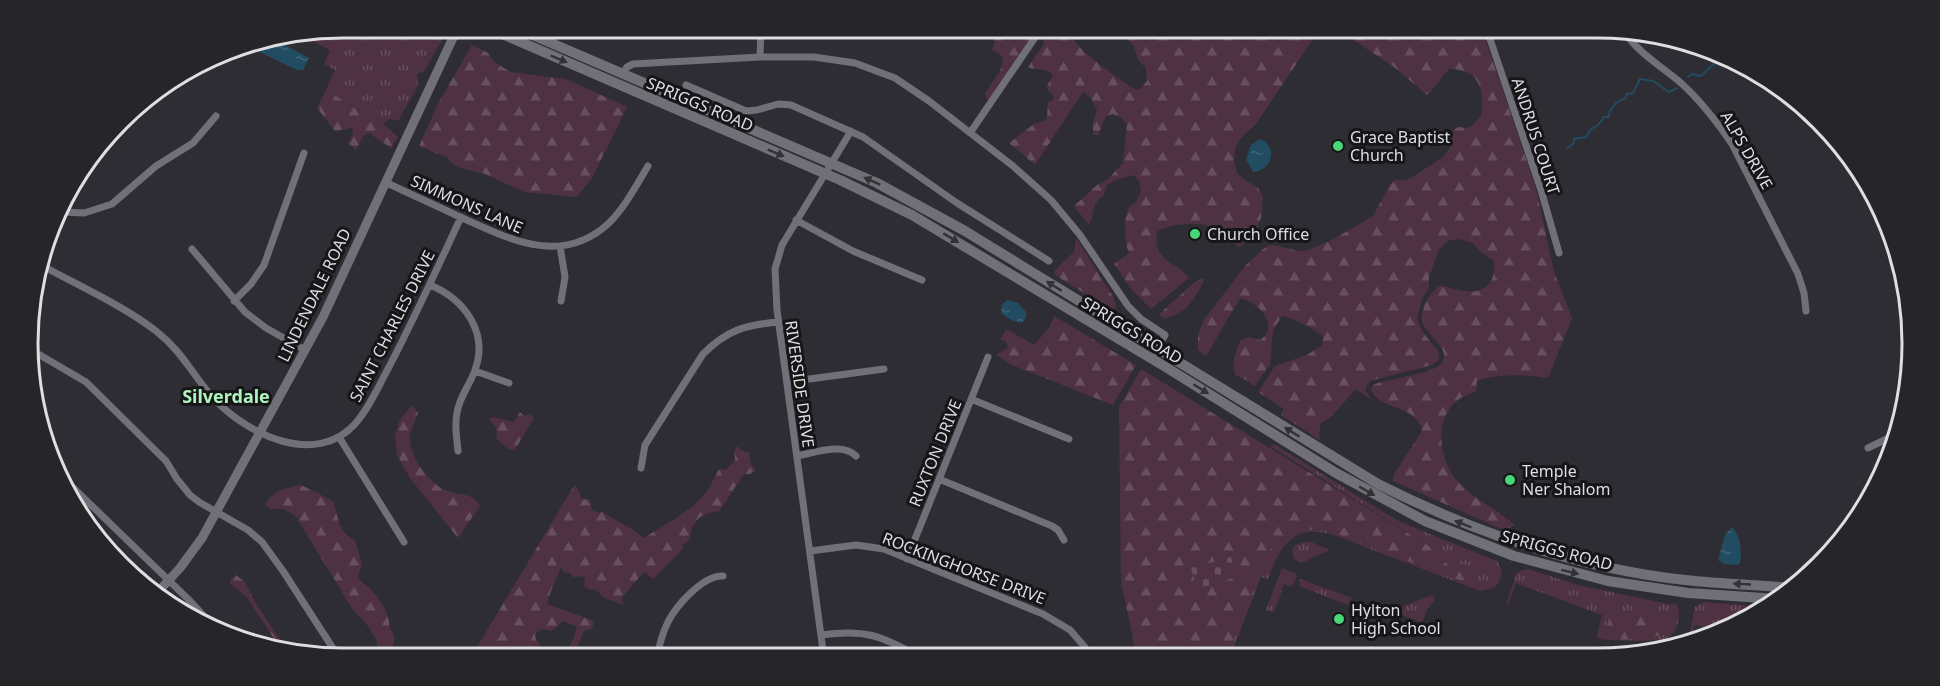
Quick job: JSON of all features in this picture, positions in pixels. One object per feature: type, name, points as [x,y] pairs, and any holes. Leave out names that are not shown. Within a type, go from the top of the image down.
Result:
[{"type":"main road","name":"SPRIGGS ROAD","points":[[511,38],[894,205],[1378,484],[1468,526],[1537,550],[1623,570],[1700,582],[1780,587]]},
{"type":"main road","name":"SPRIGGS ROAD","points":[[539,38],[887,188],[946,220],[1336,473],[1425,521],[1474,541],[1539,563],[1608,581],[1688,592],[1765,598]]},
{"type":"street","name":"LINDENDALE ROAD","points":[[162,588],[192,554],[217,512],[323,317],[453,38]]},
{"type":"street","points":[[760,57],[761,38]]},
{"type":"street","points":[[970,133],[1034,38]]},
{"type":"street","name":"ANDRUS COURT","points":[[1490,38],[1541,190],[1559,253]]},
{"type":"street","name":"ALPS DRIVE","points":[[1631,39],[1641,51],[1695,96],[1732,144],[1798,274],[1804,292],[1806,311]]},
{"type":"street","points":[[622,74],[630,65],[760,57],[814,57],[855,63],[874,69],[910,87],[1013,166],[1051,200],[1080,235],[1132,311],[1165,335],[1154,354]]},
{"type":"street","points":[[686,86],[746,111],[778,104],[791,105],[866,138],[957,202],[1050,261]]},
{"type":"street","points":[[67,212],[84,213],[112,204],[156,166],[193,142],[216,116]]},
{"type":"street","name":"RIVERSIDE DRIVE","points":[[823,648],[778,322],[775,269],[782,245],[851,131]]},
{"type":"street","points":[[234,301],[251,284],[264,265],[304,153]]},
{"type":"street","name":"SIMMONS LANE","points":[[385,182],[517,242],[539,246],[560,246],[590,236],[608,223],[623,206],[648,166]]},
{"type":"street","name":"SAINT CHARLES DRIVE","points":[[47,268],[153,329],[178,351],[215,400],[229,412],[280,441],[301,446],[325,444],[339,437],[354,425],[365,410],[430,285],[461,217]]},
{"type":"street","points":[[796,220],[853,251],[922,280]]},
{"type":"street","points":[[560,246],[565,277],[561,301]]},
{"type":"street","points":[[192,249],[234,301],[261,324],[305,350]]},
{"type":"street","points":[[430,285],[458,300],[471,319],[477,335],[479,347],[475,371],[464,392],[457,413],[455,426],[458,451]]},
{"type":"street","points":[[641,468],[645,445],[703,354],[732,331],[752,324],[778,322]]},
{"type":"street","points":[[38,354],[86,382],[166,460],[190,495],[248,530],[269,550],[333,648]]},
{"type":"street","name":"RUXTON DRIVE","points":[[907,559],[988,357]]},
{"type":"street","points":[[787,382],[884,369]]},
{"type":"street","points":[[475,371],[509,383]]},
{"type":"street","points":[[971,399],[1069,439]]},
{"type":"street","points":[[339,437],[404,542]]},
{"type":"street","points":[[1868,448],[1887,439]]},
{"type":"street","points":[[797,456],[840,449],[850,451],[856,456]]},
{"type":"street","points":[[939,479],[1052,526],[1058,530],[1064,540]]},
{"type":"street","points":[[75,489],[201,613]]},
{"type":"street","name":"ROCKINGHORSE DRIVE","points":[[810,551],[849,545],[884,549],[1056,620],[1076,637],[1084,648]]},
{"type":"street","points":[[659,648],[662,635],[673,613],[688,596],[707,579],[723,576]]},
{"type":"street","points":[[821,635],[850,632],[873,635],[902,648]]},
{"type":"green space","points":[[441,38],[424,71],[417,74],[418,86],[398,121],[390,119],[383,124],[326,90],[335,70],[324,64],[330,50],[309,39]]},
{"type":"green space","points":[[993,38],[1030,38],[988,100],[985,93],[1000,71],[1003,59],[1000,54],[992,50],[995,41]]},
{"type":"green space","points":[[1043,38],[1074,38],[1082,50],[1136,90],[1147,81],[1146,68],[1138,60],[1134,46],[1127,38],[1314,38],[1256,124],[1240,139],[1235,148],[1234,162],[1237,173],[1258,188],[1263,197],[1261,218],[1257,229],[1240,247],[1216,230],[1204,225],[1177,225],[1157,232],[1156,242],[1162,256],[1189,278],[1151,309],[1132,290],[1114,264],[1129,253],[1126,245],[1125,221],[1129,206],[1135,203],[1141,191],[1139,181],[1134,175],[1118,179],[1107,185],[1103,196],[1094,206],[1089,225],[1074,206],[1097,185],[1108,179],[1123,163],[1127,125],[1122,118],[1113,114],[1106,116],[1098,135],[1093,135],[1093,122],[1097,110],[1091,98],[1083,92],[1035,165],[1009,143],[1034,124],[1047,118],[1048,102],[1053,100],[1054,96],[1047,86],[1053,75],[1048,71],[1028,67],[1044,44]]},
{"type":"green space","points":[[1354,38],[1486,38],[1536,188],[1554,272],[1572,318],[1548,378],[1512,375],[1477,380],[1476,391],[1459,399],[1450,407],[1442,428],[1443,452],[1452,474],[1472,495],[1515,525],[1507,530],[1393,481],[1393,476],[1422,429],[1412,415],[1382,401],[1371,390],[1373,385],[1378,383],[1435,368],[1444,360],[1442,349],[1422,322],[1423,310],[1430,296],[1440,286],[1477,291],[1483,289],[1491,281],[1494,261],[1473,243],[1459,239],[1450,240],[1444,244],[1438,252],[1429,277],[1429,287],[1422,299],[1417,318],[1422,331],[1438,351],[1439,360],[1432,365],[1370,381],[1365,390],[1372,400],[1356,389],[1330,418],[1321,423],[1319,434],[1321,441],[1281,415],[1284,409],[1258,392],[1275,366],[1307,355],[1322,345],[1323,336],[1310,327],[1282,316],[1273,330],[1270,364],[1253,386],[1235,375],[1235,357],[1241,340],[1249,337],[1260,340],[1266,334],[1268,321],[1254,304],[1240,298],[1206,356],[1198,350],[1198,335],[1203,321],[1246,265],[1262,250],[1269,245],[1274,245],[1305,251],[1330,241],[1373,216],[1390,184],[1395,180],[1407,180],[1442,158],[1450,148],[1452,131],[1458,127],[1472,126],[1481,116],[1481,90],[1474,77],[1468,73],[1449,69],[1427,95],[1394,67],[1355,41]]},
{"type":"green space","points":[[472,45],[488,53],[494,62],[511,72],[566,79],[627,107],[591,180],[576,197],[524,192],[485,174],[457,167],[446,157],[419,146],[440,100]]},
{"type":"green space","points":[[326,90],[383,124],[398,137],[391,148],[369,133],[364,135],[356,150],[348,143],[353,135],[352,128],[335,131],[317,108]]},
{"type":"green space","points":[[1076,238],[1114,298],[1116,308],[1111,310],[1055,275],[1054,271],[1074,252]]},
{"type":"green space","points":[[1203,278],[1204,281],[1189,305],[1179,313],[1164,319],[1159,314],[1195,282]]},
{"type":"green space","points":[[1054,316],[1136,365],[1113,405],[1012,365],[998,356],[997,354],[1008,348],[1006,342],[1001,339],[1006,329],[1034,345],[1050,327]]},
{"type":"green space","points":[[1141,369],[1437,551],[1437,564],[1431,570],[1332,532],[1314,529],[1279,539],[1261,560],[1230,648],[1135,648],[1121,582],[1119,407]]},
{"type":"green space","points":[[412,405],[418,413],[411,432],[410,443],[421,468],[440,488],[470,497],[480,506],[458,538],[410,478],[397,455],[395,435],[400,420]]},
{"type":"green space","points":[[520,412],[524,416],[530,414],[534,418],[514,451],[505,447],[497,439],[496,428],[489,419],[492,417],[514,422]]},
{"type":"green space","points":[[1274,444],[1398,521],[1497,561],[1502,570],[1498,584],[1493,588],[1480,591],[1334,535],[1308,532],[1290,540],[1278,556],[1268,579],[1261,577],[1233,648],[1230,648],[1261,560],[1279,539],[1314,529],[1332,532],[1431,570],[1437,551],[1270,446]]},
{"type":"green space","points":[[738,446],[749,453],[751,464],[756,470],[750,474],[744,474],[719,511],[698,519],[690,539],[682,545],[683,549],[653,579],[644,572],[621,598],[624,605],[605,598],[595,589],[590,590],[584,586],[583,576],[573,577],[569,572],[565,573],[561,567],[547,604],[594,621],[592,629],[584,631],[577,648],[569,648],[577,627],[563,621],[552,631],[543,629],[535,633],[539,648],[477,648],[575,484],[582,499],[590,500],[592,510],[598,513],[603,512],[634,530],[643,538],[678,517],[702,498],[719,469],[726,470],[735,460],[734,451]]},
{"type":"green space","points":[[301,485],[333,501],[342,529],[355,540],[362,564],[358,576],[375,594],[387,613],[389,627],[394,636],[391,648],[377,648],[377,641],[368,626],[353,610],[295,515],[283,509],[270,509],[266,505],[272,496],[285,489]]},
{"type":"green space","points":[[1311,542],[1330,550],[1301,563],[1294,559],[1292,550],[1295,545]]},
{"type":"green space","points":[[1231,557],[1237,577],[1197,589],[1191,568]]},
{"type":"green space","points":[[1449,559],[1470,567],[1463,581],[1442,575],[1438,570]]},
{"type":"green space","points":[[1282,568],[1297,576],[1291,587],[1284,584],[1274,612],[1266,610]]},
{"type":"green space","points":[[1528,569],[1578,585],[1673,605],[1676,603],[1679,613],[1678,624],[1673,633],[1664,639],[1633,641],[1601,639],[1597,636],[1602,615],[1516,583],[1508,605],[1506,605],[1517,572]]},
{"type":"green space","points":[[236,575],[245,582],[255,602],[282,643],[275,641],[246,596],[230,584],[230,580]]},
{"type":"green space","points":[[1300,579],[1352,598],[1348,605],[1299,586]]},
{"type":"green space","points":[[1432,595],[1435,599],[1422,623],[1392,611]]},
{"type":"green space","points":[[1704,602],[1753,606],[1705,628],[1695,625],[1692,633],[1689,634],[1695,607]]},
{"type":"green space","points":[[1612,611],[1666,617],[1667,634],[1613,640],[1608,626]]},
{"type":"water","points":[[282,43],[309,58],[303,70],[297,70],[256,50]]},
{"type":"water","points":[[1260,139],[1270,147],[1271,158],[1260,171],[1253,172],[1246,159],[1251,145]]},
{"type":"water","points":[[1007,300],[1018,303],[1026,312],[1026,318],[1021,323],[1001,313],[1002,305]]},
{"type":"water","points":[[1732,527],[1740,546],[1741,557],[1738,565],[1724,564],[1718,560],[1725,535]]},
{"type":"waterway","points":[[1688,77],[1692,74],[1701,76],[1716,62]]},
{"type":"waterway","points":[[1567,148],[1573,144],[1574,139],[1586,137],[1604,117],[1609,117],[1614,105],[1625,99],[1627,94],[1633,93],[1640,79],[1653,81],[1669,92],[1677,88]]},
{"type":"place","name":"Grace Baptist Church","points":[[1338,146]]},
{"type":"place","name":"Church Office","points":[[1195,234]]},
{"type":"place","name":"Temple Ner Shalom","points":[[1510,480]]},
{"type":"place","name":"Hylton High School","points":[[1339,619]]},
{"type":"district","name":"Silverdale","points":[[226,396]]}]
